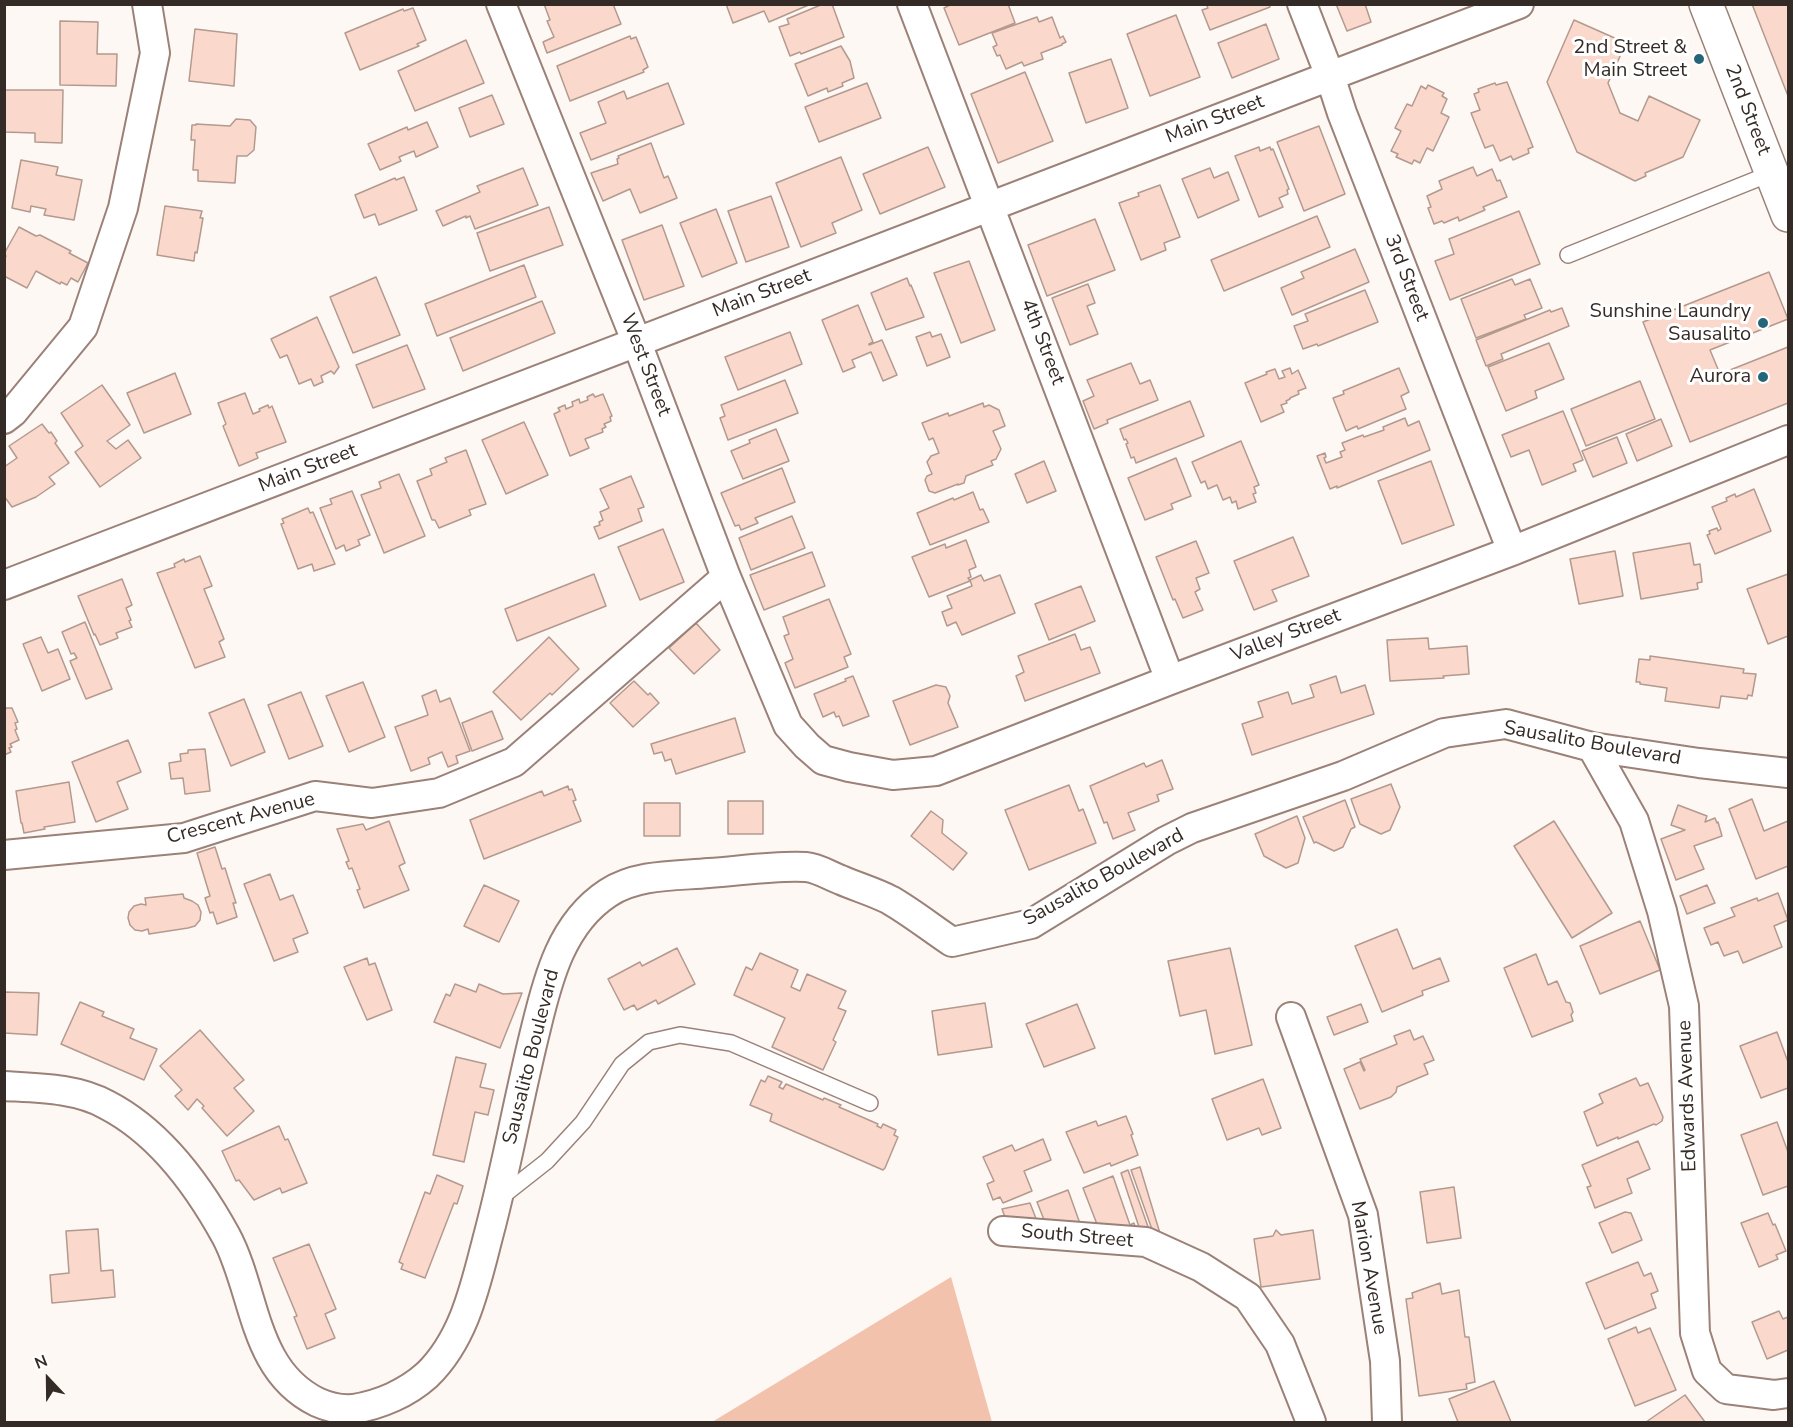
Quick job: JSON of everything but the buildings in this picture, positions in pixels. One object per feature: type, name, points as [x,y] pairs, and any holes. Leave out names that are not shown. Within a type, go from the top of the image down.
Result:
[{"type":"main road","name":"2nd Street","points":[[1706,4],[1788,215]]},
{"type":"street","points":[[4,419],[13,412],[83,327],[123,208],[154,53],[147,4]]},
{"type":"street","name":"West Street","points":[[501,4],[637,343],[726,577],[788,725]]},
{"type":"street","name":"4th Street","points":[[912,4],[1170,680]]},
{"type":"street","name":"3rd Street","points":[[1302,4],[1346,124],[1512,551]]},
{"type":"street","name":"Main Street","points":[[4,585],[1520,4]]},
{"type":"street","name":"Valley Street","points":[[788,725],[823,760],[893,775],[936,771],[1512,551],[1788,440]]},
{"type":"street","name":"Crescent Avenue","points":[[4,855],[184,838],[315,796],[372,803],[439,793],[514,762],[726,577]]},
{"type":"street","name":"Sausalito Boulevard","points":[[4,1086],[51,1089],[104,1103],[131,1120],[157,1141],[204,1200],[228,1239],[243,1278],[259,1332],[277,1369],[308,1397],[325,1406],[347,1410],[368,1407],[399,1394],[427,1374],[444,1354],[466,1314],[498,1199],[536,1028],[555,961],[565,939],[577,921],[607,893],[625,883],[658,877],[764,868],[810,867],[890,900],[952,942],[1031,924],[1166,841],[1192,828],[1343,776],[1444,733],[1506,724],[1592,747],[1700,764],[1788,773]]},
{"type":"street","name":"Edwards Avenue","points":[[1592,747],[1634,821],[1662,911],[1684,1006],[1695,1333],[1707,1371],[1726,1389],[1774,1395],[1788,1393]]},
{"type":"street","name":"Marion Avenue","points":[[1291,1017],[1363,1215],[1385,1361],[1387,1422]]},
{"type":"street","name":"South Street","points":[[1003,1231],[1146,1242],[1201,1267],[1248,1297],[1280,1344],[1311,1422]]},
{"type":"lane","points":[[1568,255],[1772,173]]},
{"type":"lane","points":[[498,1199],[547,1161],[583,1122],[622,1064],[649,1042],[680,1035],[731,1043],[870,1103]]},
{"type":"shaded area","points":[[951,1277],[992,1422],[712,1422]]},
{"type":"place","name":"2nd Street & Main Street","points":[[1699,59]]},
{"type":"place","name":"Sunshine Laundry Sausalito","points":[[1763,323]]},
{"type":"place","name":"Aurora","points":[[1763,377]]}]
